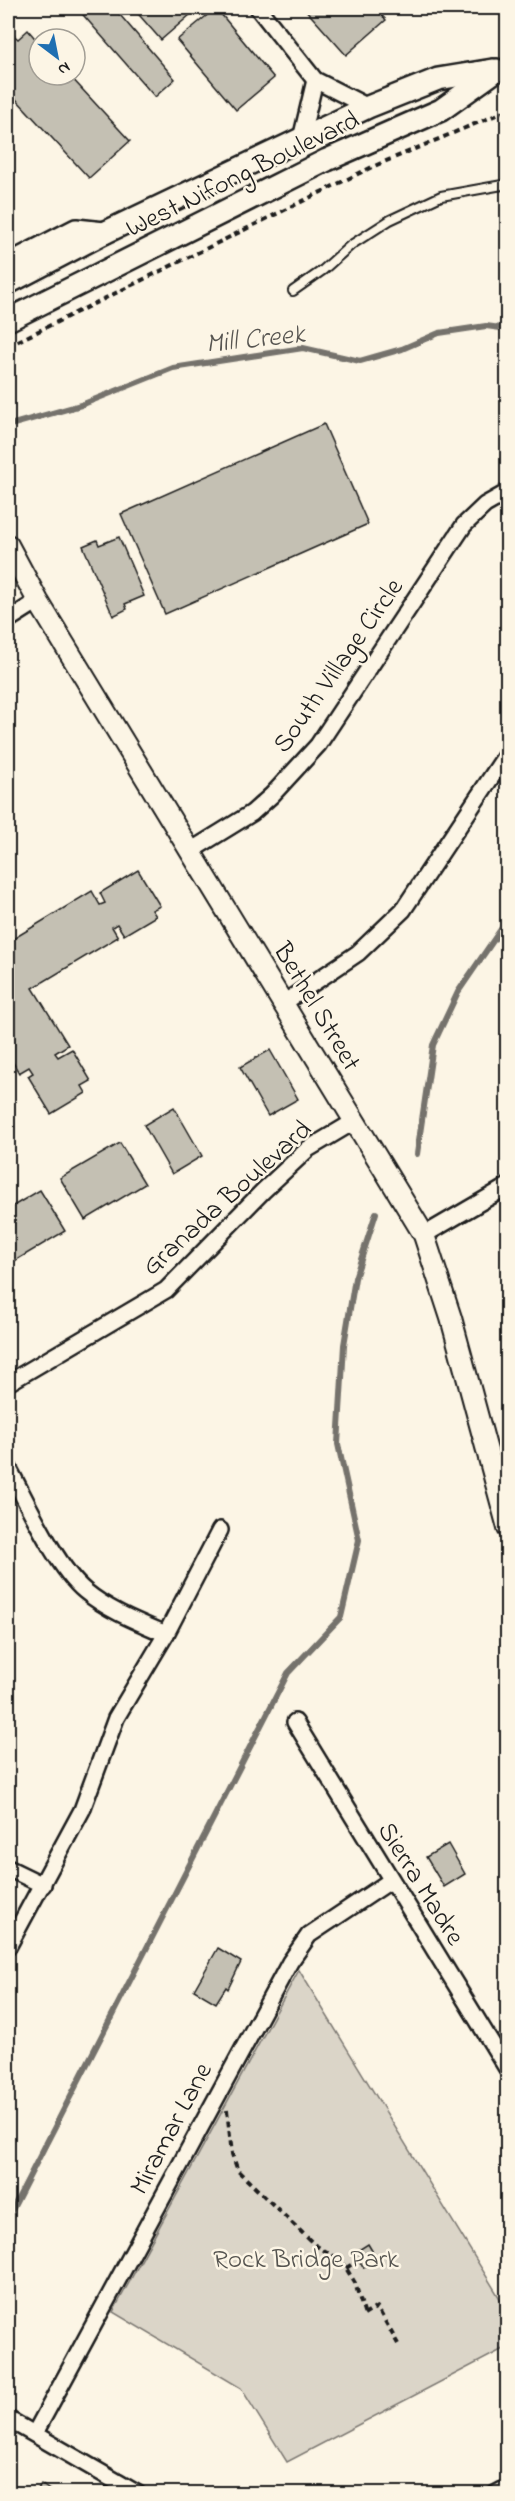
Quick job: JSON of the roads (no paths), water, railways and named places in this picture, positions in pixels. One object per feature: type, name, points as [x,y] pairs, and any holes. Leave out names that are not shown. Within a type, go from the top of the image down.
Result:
[{"type":"main road","name":"West Nifong Boulevard","points":[[8,283],[104,233],[368,107],[438,79],[502,68]]},
{"type":"main road","name":"West Nifong Boulevard","points":[[8,320],[327,160],[441,110],[502,68]]},
{"type":"main road","points":[[8,265],[76,230],[104,233]]},
{"type":"street","points":[[258,8],[315,80],[368,107]]},
{"type":"street","points":[[301,139],[315,80]]},
{"type":"street","name":"South Village Circle","points":[[192,850],[252,813],[293,774],[318,745],[464,525],[485,504],[507,492]]},
{"type":"street","name":"Bethel Street","points":[[8,544],[38,601],[285,1002],[424,1235],[452,1318],[507,1528]]},
{"type":"street","points":[[8,620],[38,601]]},
{"type":"street","points":[[285,1002],[358,953],[403,910],[507,752]]},
{"type":"street","name":"Granada Boulevard","points":[[8,1383],[166,1290],[263,1191],[308,1149],[355,1121]]},
{"type":"street","points":[[424,1235],[507,1186]]},
{"type":"street","points":[[8,1467],[61,1561],[84,1590],[113,1610],[166,1634]]},
{"type":"street","points":[[8,1947],[44,1885],[82,1810],[116,1718],[166,1634],[220,1530]]},
{"type":"street","name":"Sierra Madre","points":[[295,1722],[507,2070]]},
{"type":"street","points":[[8,1868],[44,1885]]},
{"type":"street","name":"Miramar Lane","points":[[35,2433],[290,1962],[309,1935],[390,1881]]},
{"type":"street","points":[[8,2419],[138,2493]]},
{"type":"street","points":[[495,2493],[507,2487]]},
{"type":"lane","points":[[293,291],[324,270],[351,245],[390,220],[441,196],[507,184]]},
{"type":"waterway","name":"Mill Creek","points":[[10,425],[81,405],[173,368],[303,348],[360,361],[402,349],[439,333],[486,326],[508,329]]},
{"type":"waterway","points":[[417,1154],[433,1045],[458,992],[508,919]]},
{"type":"waterway","points":[[8,2218],[288,1673],[341,1617],[359,1540],[338,1444],[344,1345],[355,1278],[376,1213]]},
{"type":"park label","name":"Rock Bridge Park","points":[[306,2258]]}]
